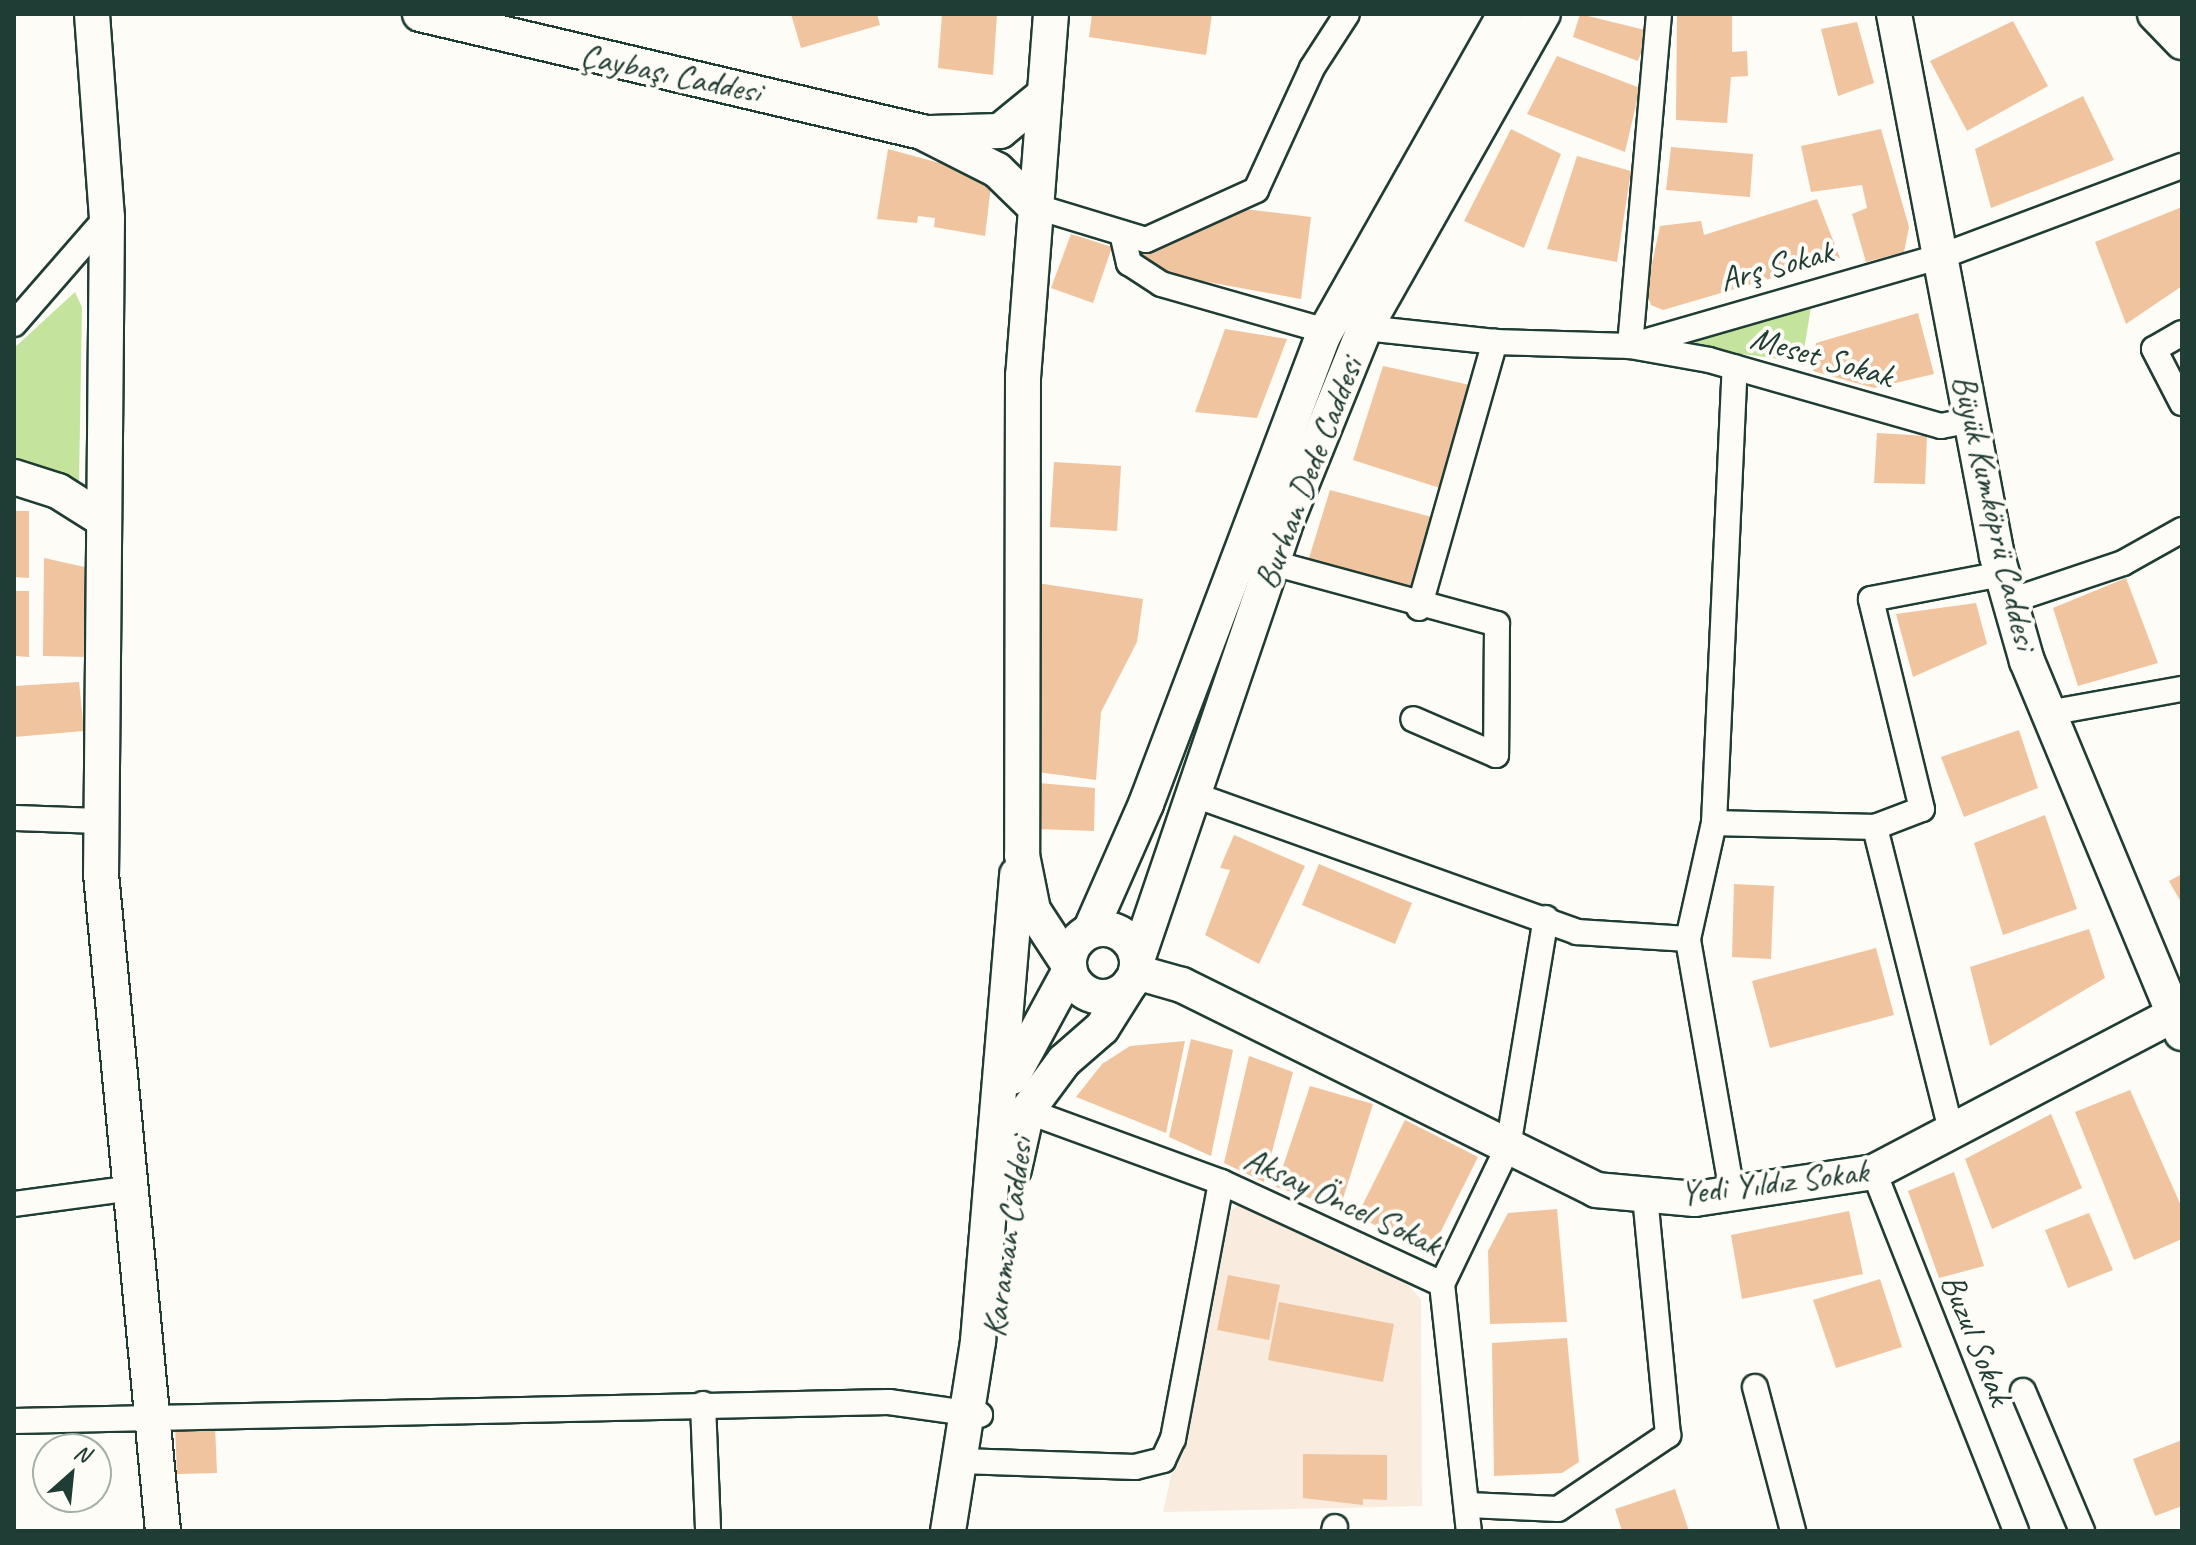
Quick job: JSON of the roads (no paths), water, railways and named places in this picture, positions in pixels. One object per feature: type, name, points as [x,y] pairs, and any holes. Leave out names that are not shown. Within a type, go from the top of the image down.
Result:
[{"type":"street","points":[[92,14],[107,217],[101,821],[163,1531]]},
{"type":"street","name":"Çaybaşı Caddesi","points":[[420,14],[922,132]]},
{"type":"street","points":[[1051,14],[1023,375],[1022,855],[1033,910],[1081,990],[1102,997],[1135,971],[1119,933],[1090,931],[1074,943],[1069,969]]},
{"type":"street","points":[[922,132],[997,170],[1034,206],[1146,240],[1256,190],[1312,68],[1347,14]]},
{"type":"street","name":"Burhan Dede Caddesi","points":[[1090,931],[1146,804],[1326,331],[1505,14]]},
{"type":"street","name":"Burhan Dede Caddesi","points":[[1135,971],[1192,794],[1273,563],[1365,328],[1543,14]]},
{"type":"street","points":[[1365,328],[1495,342],[1641,349],[1659,14]]},
{"type":"street","name":"Büyük Kumköprü Caddesi","points":[[1894,14],[2006,588],[2048,713],[2179,1019]]},
{"type":"street","points":[[2155,14],[2182,42]]},
{"type":"street","points":[[922,132],[1000,131],[1044,95]]},
{"type":"street","name":"Arş Sokak","points":[[1641,349],[1942,256],[2182,166]]},
{"type":"street","points":[[14,324],[107,217]]},
{"type":"street","points":[[1122,233],[1129,263],[1161,284],[1326,331]]},
{"type":"street","points":[[2182,333],[2154,349],[2182,403]]},
{"type":"street","points":[[1419,608],[1495,342]]},
{"type":"street","name":"Meset Sokak","points":[[1641,349],[1735,367],[1941,426],[1972,420]]},
{"type":"street","points":[[1732,1192],[1688,939],[1714,823],[1735,367]]},
{"type":"street","points":[[14,477],[58,491],[104,520]]},
{"type":"street","points":[[1714,823],[1875,827],[1922,809],[1871,599],[2006,588],[2123,563],[2182,530]]},
{"type":"street","points":[[1273,563],[1419,608],[1497,624],[1496,755],[1413,719]]},
{"type":"street","points":[[2048,713],[2182,689]]},
{"type":"street","points":[[1192,794],[1546,918],[1577,932],[1688,939]]},
{"type":"street","points":[[14,818],[101,821]]},
{"type":"street","points":[[1875,827],[1952,1134]]},
{"type":"street","name":"Karaman Caddesi","points":[[970,1531],[969,1462],[1014,1108],[1022,855]]},
{"type":"street","points":[[1442,1284],[1508,1147],[1546,918]]},
{"type":"street","name":"Karaman Caddesi","points":[[1014,1108],[1069,969]]},
{"type":"street","name":"Karaman Caddesi","points":[[1014,1108],[1102,1028],[1135,971]]},
{"type":"street","name":"Yedi Yıldız Sokak","points":[[1135,971],[1182,985],[1596,1190],[1645,1194],[1732,1192],[1874,1172],[2179,1019]]},
{"type":"street","name":"Aksay Öncel Sokak","points":[[1014,1108],[1221,1182],[1442,1284],[1469,1531]]},
{"type":"street","name":"Buzul Sokak","points":[[1874,1172],[2016,1531]]},
{"type":"street","points":[[969,1462],[1135,1467],[1163,1460],[1173,1439],[1221,1182]]},
{"type":"street","points":[[14,1204],[133,1188]]},
{"type":"street","points":[[1468,1505],[1558,1509],[1668,1435],[1645,1194]]},
{"type":"street","points":[[1755,1387],[1793,1531]]},
{"type":"street","points":[[2023,1391],[2082,1531]]},
{"type":"street","points":[[14,1421],[889,1402],[975,1415]]},
{"type":"street","points":[[703,1404],[708,1531]]},
{"type":"street","name":"Karaman Caddesi","points":[[948,1531],[969,1462]]}]
